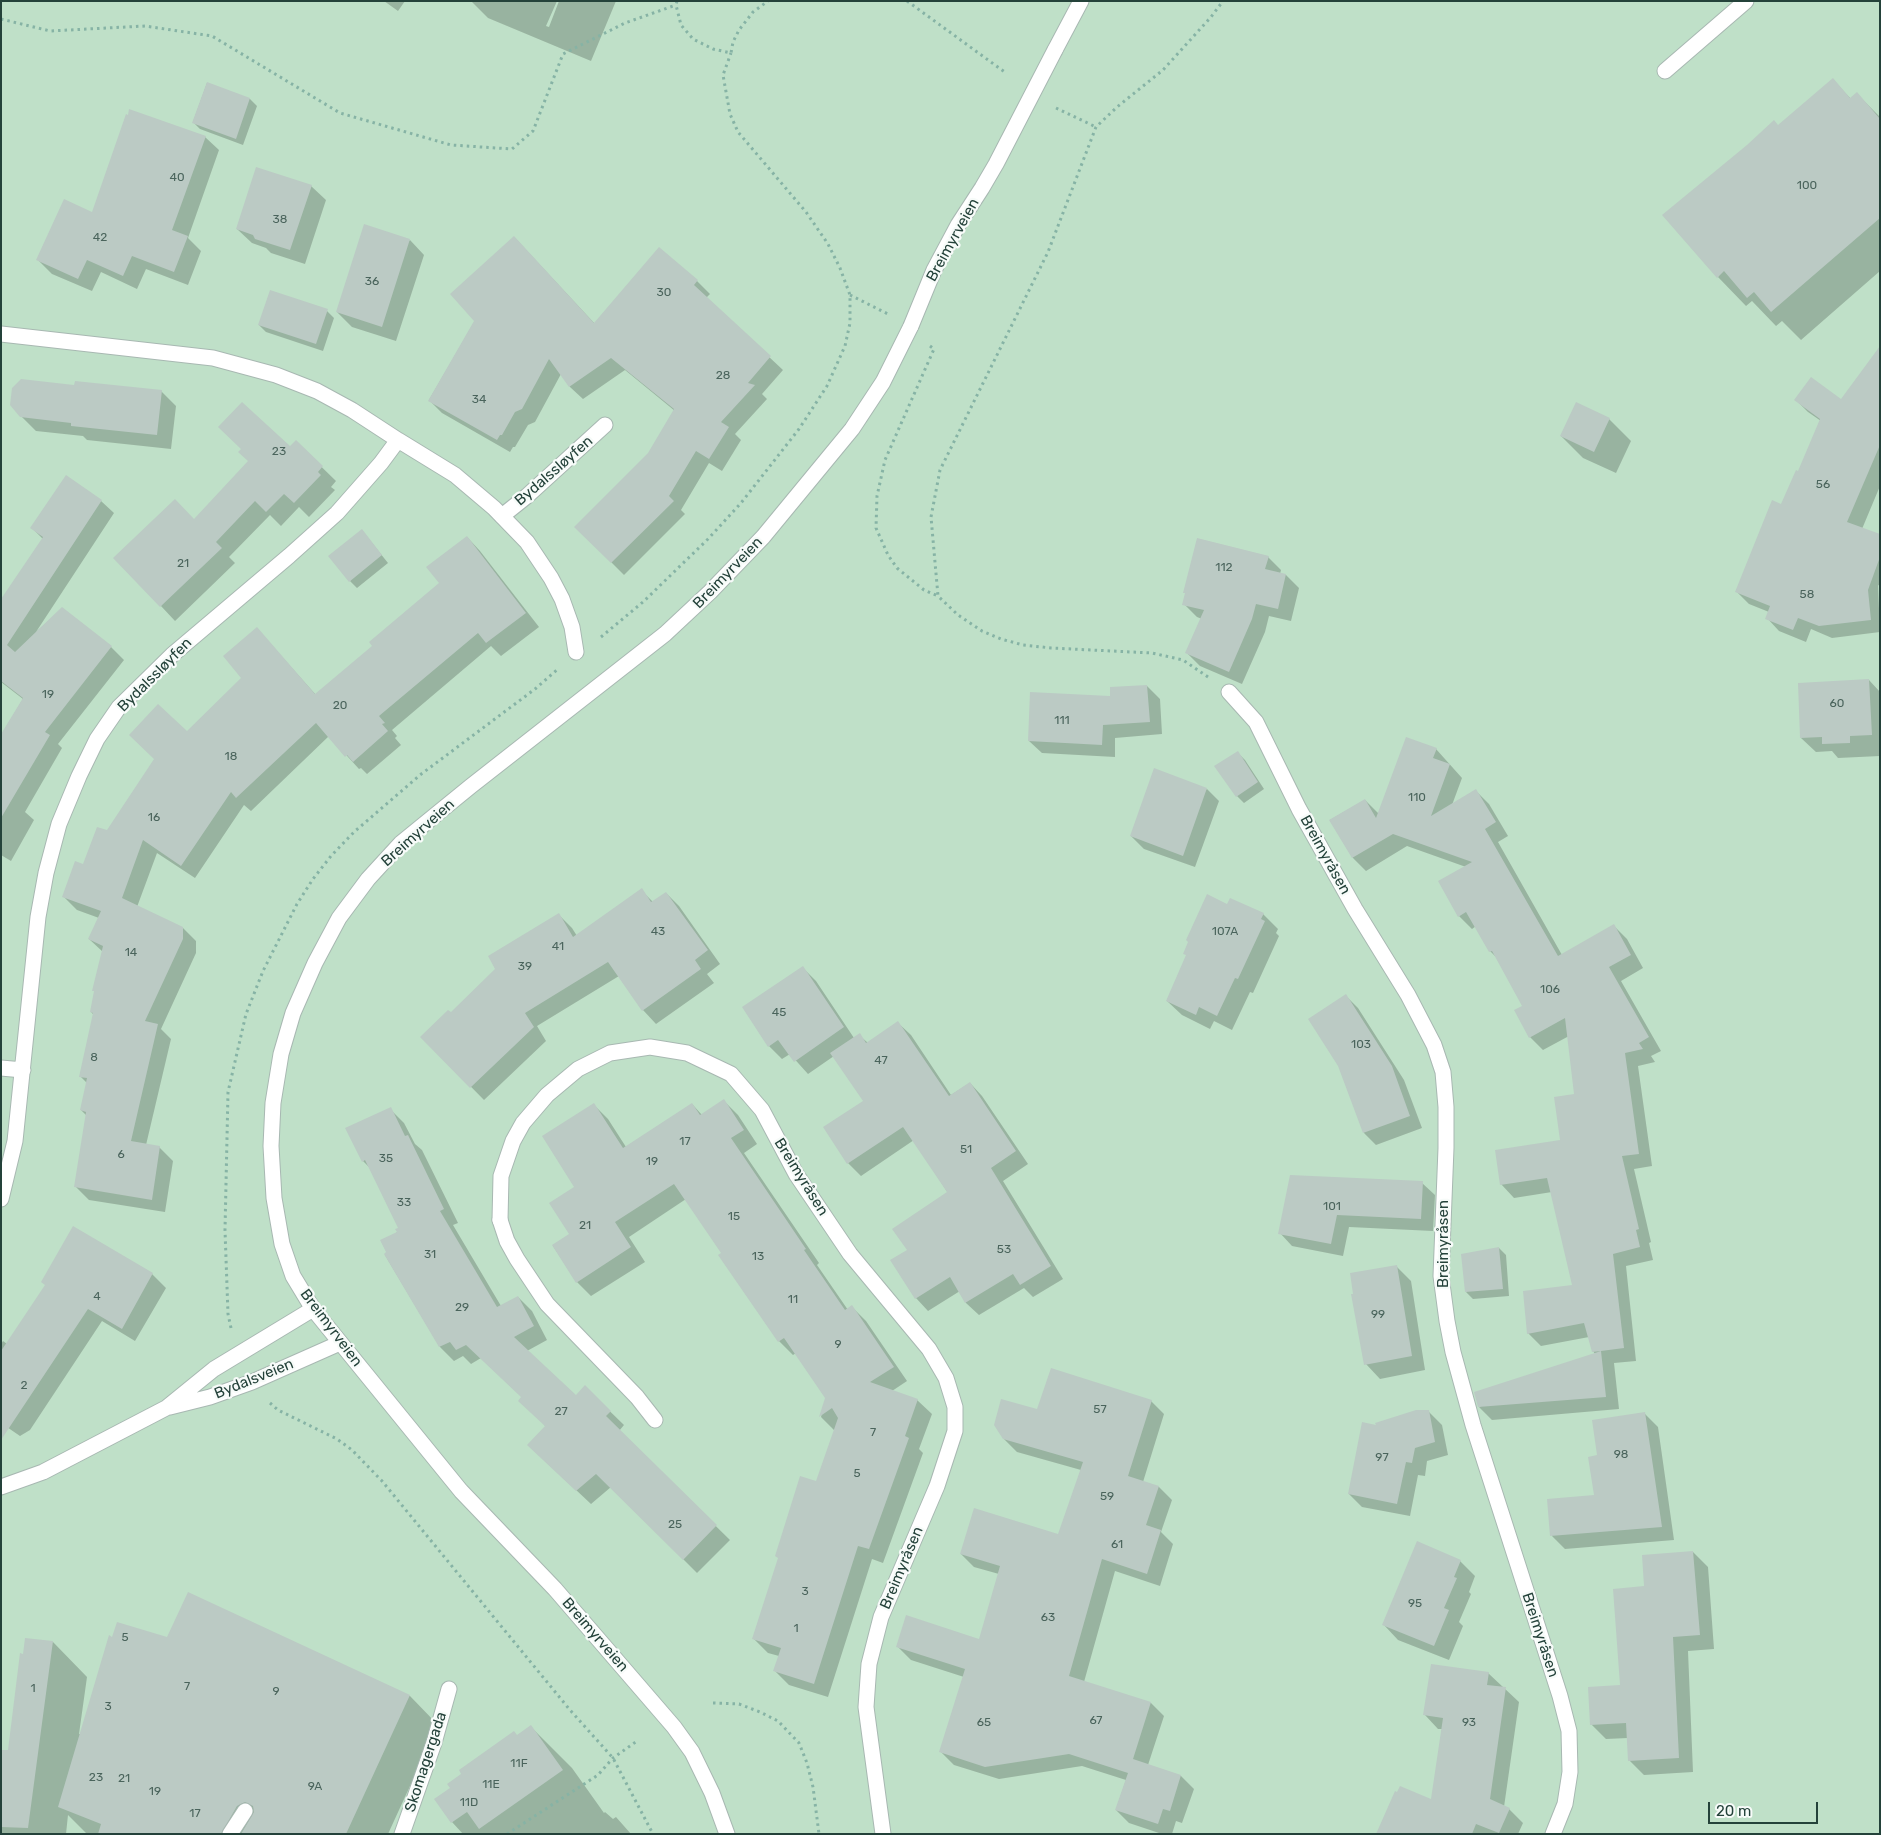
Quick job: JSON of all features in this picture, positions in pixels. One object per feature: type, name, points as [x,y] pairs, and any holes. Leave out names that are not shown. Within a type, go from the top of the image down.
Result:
[{"type":"street","name":"Breimyrveien","points":[[727,1834],[712,1794],[692,1752],[674,1727],[581,1618],[461,1490],[340,1344],[313,1309],[293,1276],[282,1244],[274,1198],[271,1146],[273,1103],[282,1054],[293,1013],[315,963],[339,918],[368,880],[402,844],[471,786],[658,640],[710,592],[763,537],[852,429],[883,382],[911,326],[934,270],[958,225],[991,172],[1081,1]]},
{"type":"street","points":[[1665,71],[1746,1]]},
{"type":"street","name":"Bydalssløyfen","points":[[1,334],[213,358],[276,375],[317,391],[352,410],[455,475],[502,516],[527,542],[552,578],[572,627],[576,652]]},
{"type":"street","name":"Bydalssløyfen","points":[[502,516],[527,496],[605,425]]},
{"type":"street","name":"Bydalssløyfen","points":[[1,1199],[15,1141],[38,917],[46,873],[59,824],[97,739],[119,708],[172,655],[337,513],[381,463],[398,440]]},
{"type":"street","name":"Breimyråsen","points":[[1229,692],[1256,722],[1304,817],[1355,909],[1408,995],[1434,1045],[1443,1072],[1446,1107],[1446,1148],[1442,1276],[1447,1321],[1453,1352],[1473,1425],[1560,1696],[1569,1731],[1570,1772],[1564,1804],[1553,1834]]},
{"type":"street","name":"Breimyråsen","points":[[655,1420],[637,1397],[547,1304],[517,1259],[507,1241],[500,1220],[501,1176],[513,1141],[523,1123],[547,1095],[578,1069],[610,1053],[650,1047],[687,1053],[731,1074],[762,1110],[796,1174],[850,1254],[929,1349],[946,1378],[955,1407],[955,1431],[938,1486],[881,1617],[869,1664],[866,1707],[883,1834]]},
{"type":"street","points":[[1,1068],[23,1070]]},
{"type":"street","name":"Bydalsveien","points":[[1,1487],[43,1472],[166,1408],[214,1369],[313,1309]]},
{"type":"street","name":"Bydalsveien","points":[[166,1408],[210,1397],[252,1382],[340,1344]]},
{"type":"street","name":"Skomagergada","points":[[402,1834],[434,1742],[449,1689]]},
{"type":"street","points":[[230,1834],[245,1811]]},
{"type":"path","points":[[768,1],[753,12],[739,30],[733,42],[723,75],[730,114],[738,132],[806,212],[828,244],[840,268],[850,295],[911,326],[934,349],[886,460],[877,496],[876,528],[888,555],[897,568],[924,590],[938,596],[958,615],[982,631],[1001,639],[1023,645],[1152,653],[1183,660],[1229,692]]},
{"type":"path","points":[[907,1],[1006,73]]},
{"type":"path","points":[[938,596],[931,517],[940,470],[1048,252],[1096,128],[1117,107],[1163,70],[1223,1]]},
{"type":"path","points":[[1,20],[50,31],[145,26],[212,36],[340,113],[451,146],[512,149],[532,131],[563,54],[625,23],[676,3],[681,25],[693,39],[712,49],[730,53]]},
{"type":"path","points":[[1055,108],[1096,128]]},
{"type":"path","points":[[263,1398],[278,1410],[337,1439],[352,1450],[382,1481],[564,1702],[613,1758],[652,1834]]},
{"type":"path","points":[[713,1703],[739,1704],[760,1712],[778,1721],[799,1743],[807,1763],[813,1787],[819,1834]]},
{"type":"path","points":[[507,1834],[598,1775],[613,1758],[638,1741]]},
{"type":"green space","points":[[1,1],[1880,1],[1880,1834],[1,1834]]},
{"type":"building","points":[[1833,78],[1850,98],[1857,92],[1880,119],[1880,218],[1771,312],[1754,292],[1747,298],[1724,271],[1717,278],[1662,215],[1747,145],[1774,120],[1778,125]]},
{"type":"building","points":[[207,82],[250,98],[236,139],[192,123]]},
{"type":"building","points":[[129,109],[206,136],[172,230],[188,236],[174,272],[132,256],[123,276],[87,260],[78,279],[36,260],[64,199],[92,212]]},
{"type":"building","points":[[256,167],[312,185],[290,250],[255,239],[253,235],[236,229]]},
{"type":"building","points":[[364,224],[410,239],[382,327],[336,312]]},
{"type":"building","points":[[514,236],[594,323],[659,247],[698,280],[694,285],[771,356],[748,383],[755,385],[721,422],[729,427],[709,459],[696,451],[669,496],[674,501],[611,563],[574,527],[648,453],[674,409],[611,358],[569,387],[549,359],[522,409],[515,412],[502,435],[497,440],[428,401],[474,321],[450,294]]},
{"type":"building","points":[[270,290],[328,309],[316,344],[258,325]]},
{"type":"building","points":[[1880,346],[1880,445],[1847,522],[1880,534],[1880,557],[1868,590],[1871,620],[1819,626],[1798,618],[1793,630],[1765,619],[1770,606],[1735,592],[1772,500],[1781,504],[1796,470],[1798,471],[1820,419],[1794,400],[1811,377],[1841,399]]},
{"type":"building","points":[[21,379],[74,385],[75,381],[162,390],[157,435],[71,426],[71,423],[20,417],[10,405],[12,388]]},
{"type":"building","points":[[242,402],[290,446],[296,440],[323,466],[318,472],[321,475],[294,503],[284,494],[266,512],[255,501],[216,542],[222,548],[160,607],[113,558],[175,499],[194,519],[248,461],[238,452],[241,449],[218,427]]},
{"type":"building","points":[[1576,402],[1610,418],[1594,452],[1560,436]]},
{"type":"building","points":[[66,475],[102,500],[7,645],[15,652],[62,607],[112,646],[45,732],[50,735],[1,818],[1,734],[23,698],[1,681],[1,599],[43,537],[30,528]]},
{"type":"building","points":[[362,529],[382,555],[349,582],[328,556]]},
{"type":"building","points":[[467,536],[526,613],[486,643],[478,633],[379,716],[385,723],[382,724],[388,731],[353,762],[347,755],[345,757],[316,723],[236,798],[231,792],[181,866],[143,840],[122,898],[183,927],[183,939],[145,1021],[158,1024],[131,1141],[160,1146],[152,1200],[74,1187],[86,1112],[80,1110],[87,1078],[79,1077],[93,1013],[90,1012],[94,991],[92,991],[103,946],[88,939],[101,911],[62,897],[75,861],[83,864],[97,827],[107,830],[154,759],[129,735],[158,704],[187,731],[241,678],[223,656],[257,627],[315,694],[372,646],[369,642],[439,583],[426,567]]},
{"type":"building","points":[[1197,538],[1269,556],[1265,569],[1286,574],[1278,609],[1256,604],[1252,619],[1229,672],[1185,653],[1204,610],[1182,605],[1185,593],[1183,593]]},
{"type":"building","points":[[1869,679],[1872,735],[1850,736],[1850,743],[1822,744],[1822,737],[1800,738],[1798,683]]},
{"type":"building","points":[[1147,685],[1150,722],[1103,725],[1102,745],[1028,741],[1030,692],[1110,696],[1110,687]]},
{"type":"building","points":[[1406,737],[1437,748],[1433,758],[1450,764],[1431,816],[1476,789],[1496,822],[1485,829],[1558,956],[1614,924],[1631,955],[1609,967],[1649,1037],[1639,1043],[1643,1049],[1625,1053],[1639,1154],[1622,1156],[1639,1229],[1636,1230],[1640,1247],[1613,1254],[1624,1348],[1592,1352],[1584,1323],[1527,1334],[1523,1291],[1572,1285],[1547,1178],[1500,1185],[1495,1150],[1560,1140],[1554,1097],[1574,1094],[1565,1018],[1529,1038],[1514,1010],[1522,1006],[1492,951],[1489,952],[1466,912],[1458,917],[1438,881],[1472,862],[1393,834],[1352,858],[1329,820],[1365,799],[1376,818]]},
{"type":"building","points":[[1238,751],[1258,782],[1236,797],[1214,766]]},
{"type":"building","points":[[1154,768],[1207,788],[1183,856],[1130,836]]},
{"type":"building","points":[[642,888],[651,902],[666,892],[708,950],[695,960],[701,969],[642,1011],[608,962],[525,1013],[534,1027],[470,1088],[420,1037],[448,1010],[451,1012],[495,969],[488,956],[559,913],[573,937]]},
{"type":"building","points":[[1207,894],[1227,904],[1230,898],[1264,913],[1261,919],[1265,921],[1238,979],[1235,978],[1217,1016],[1199,1007],[1196,1015],[1166,1001],[1186,955],[1183,954],[1188,942],[1186,940]]},
{"type":"building","points":[[803,966],[844,1027],[794,1062],[778,1040],[768,1047],[742,1007]]},
{"type":"building","points":[[1346,994],[1392,1066],[1410,1116],[1363,1133],[1338,1066],[1308,1019]]},
{"type":"building","points":[[898,1021],[949,1096],[970,1082],[1016,1151],[991,1168],[1051,1266],[1020,1285],[1013,1274],[965,1303],[950,1277],[915,1299],[890,1260],[907,1250],[892,1229],[947,1192],[903,1127],[847,1164],[823,1127],[863,1101],[830,1053],[860,1033],[866,1043]]},
{"type":"building","points":[[724,1099],[744,1130],[731,1138],[845,1310],[852,1305],[894,1367],[870,1382],[918,1399],[905,1436],[909,1438],[869,1549],[858,1546],[814,1684],[773,1671],[781,1648],[752,1639],[778,1558],[775,1556],[800,1476],[816,1481],[838,1418],[832,1408],[819,1417],[825,1398],[784,1338],[778,1342],[718,1255],[721,1253],[674,1184],[615,1222],[631,1247],[576,1283],[552,1245],[569,1234],[549,1203],[574,1187],[542,1136],[594,1103],[623,1148],[692,1103],[700,1115]]},
{"type":"building","points":[[391,1107],[405,1136],[408,1135],[444,1209],[440,1211],[497,1307],[518,1296],[534,1326],[514,1337],[576,1395],[585,1385],[611,1411],[606,1416],[717,1525],[683,1560],[596,1474],[576,1491],[527,1445],[545,1426],[518,1401],[521,1397],[466,1345],[456,1350],[450,1342],[439,1347],[384,1254],[386,1252],[380,1240],[397,1232],[395,1229],[398,1228],[365,1160],[362,1162],[345,1128]]},
{"type":"building","points":[[1290,1175],[1423,1181],[1421,1219],[1337,1215],[1331,1244],[1278,1234]]},
{"type":"building","points":[[73,1226],[153,1273],[122,1329],[88,1309],[1,1440],[1,1351],[45,1285],[41,1282]]},
{"type":"building","points":[[1499,1247],[1503,1289],[1465,1292],[1461,1254]]},
{"type":"building","points":[[1397,1265],[1412,1356],[1364,1365],[1351,1294],[1353,1294],[1350,1273]]},
{"type":"building","points":[[1601,1351],[1606,1397],[1478,1407],[1474,1392]]},
{"type":"building","points":[[1051,1368],[1152,1400],[1128,1476],[1159,1486],[1146,1525],[1161,1530],[1147,1574],[1102,1559],[1069,1676],[1151,1702],[1133,1759],[1181,1775],[1170,1811],[1163,1809],[1158,1824],[1115,1810],[1128,1773],[1069,1754],[985,1767],[939,1752],[965,1669],[896,1647],[906,1615],[979,1639],[1000,1566],[960,1554],[974,1508],[1058,1534],[1083,1462],[1003,1439],[994,1425],[1001,1399],[1037,1409]]},
{"type":"building","points":[[1416,1410],[1429,1410],[1435,1442],[1415,1448],[1412,1463],[1406,1462],[1397,1504],[1348,1494],[1362,1422],[1376,1425],[1375,1423]]},
{"type":"building","points":[[1645,1412],[1662,1527],[1550,1536],[1547,1499],[1594,1495],[1588,1457],[1597,1455],[1592,1420]]},
{"type":"building","points":[[1417,1541],[1461,1560],[1454,1577],[1457,1578],[1444,1608],[1449,1610],[1434,1646],[1382,1625]]},
{"type":"building","points":[[1693,1551],[1700,1635],[1673,1637],[1679,1758],[1628,1761],[1626,1723],[1590,1725],[1588,1687],[1620,1685],[1613,1589],[1644,1586],[1642,1555]]},
{"type":"building","points":[[188,1592],[410,1695],[346,1834],[241,1834],[254,1812],[253,1806],[245,1802],[237,1806],[221,1834],[98,1834],[101,1824],[58,1807],[109,1635],[112,1637],[117,1622],[167,1637]]},
{"type":"building","points":[[25,1638],[53,1641],[28,1828],[1,1827],[1,1750],[8,1750],[20,1653],[23,1654]]},
{"type":"building","points":[[1431,1664],[1489,1672],[1487,1685],[1506,1687],[1490,1799],[1510,1808],[1499,1833],[1476,1824],[1472,1834],[1376,1834],[1395,1791],[1397,1792],[1400,1786],[1431,1799],[1443,1718],[1423,1715]]},
{"type":"building","points":[[531,1725],[563,1770],[479,1829],[467,1812],[451,1823],[434,1799],[450,1788],[447,1784],[461,1774],[459,1770],[514,1731],[517,1735]]}]
